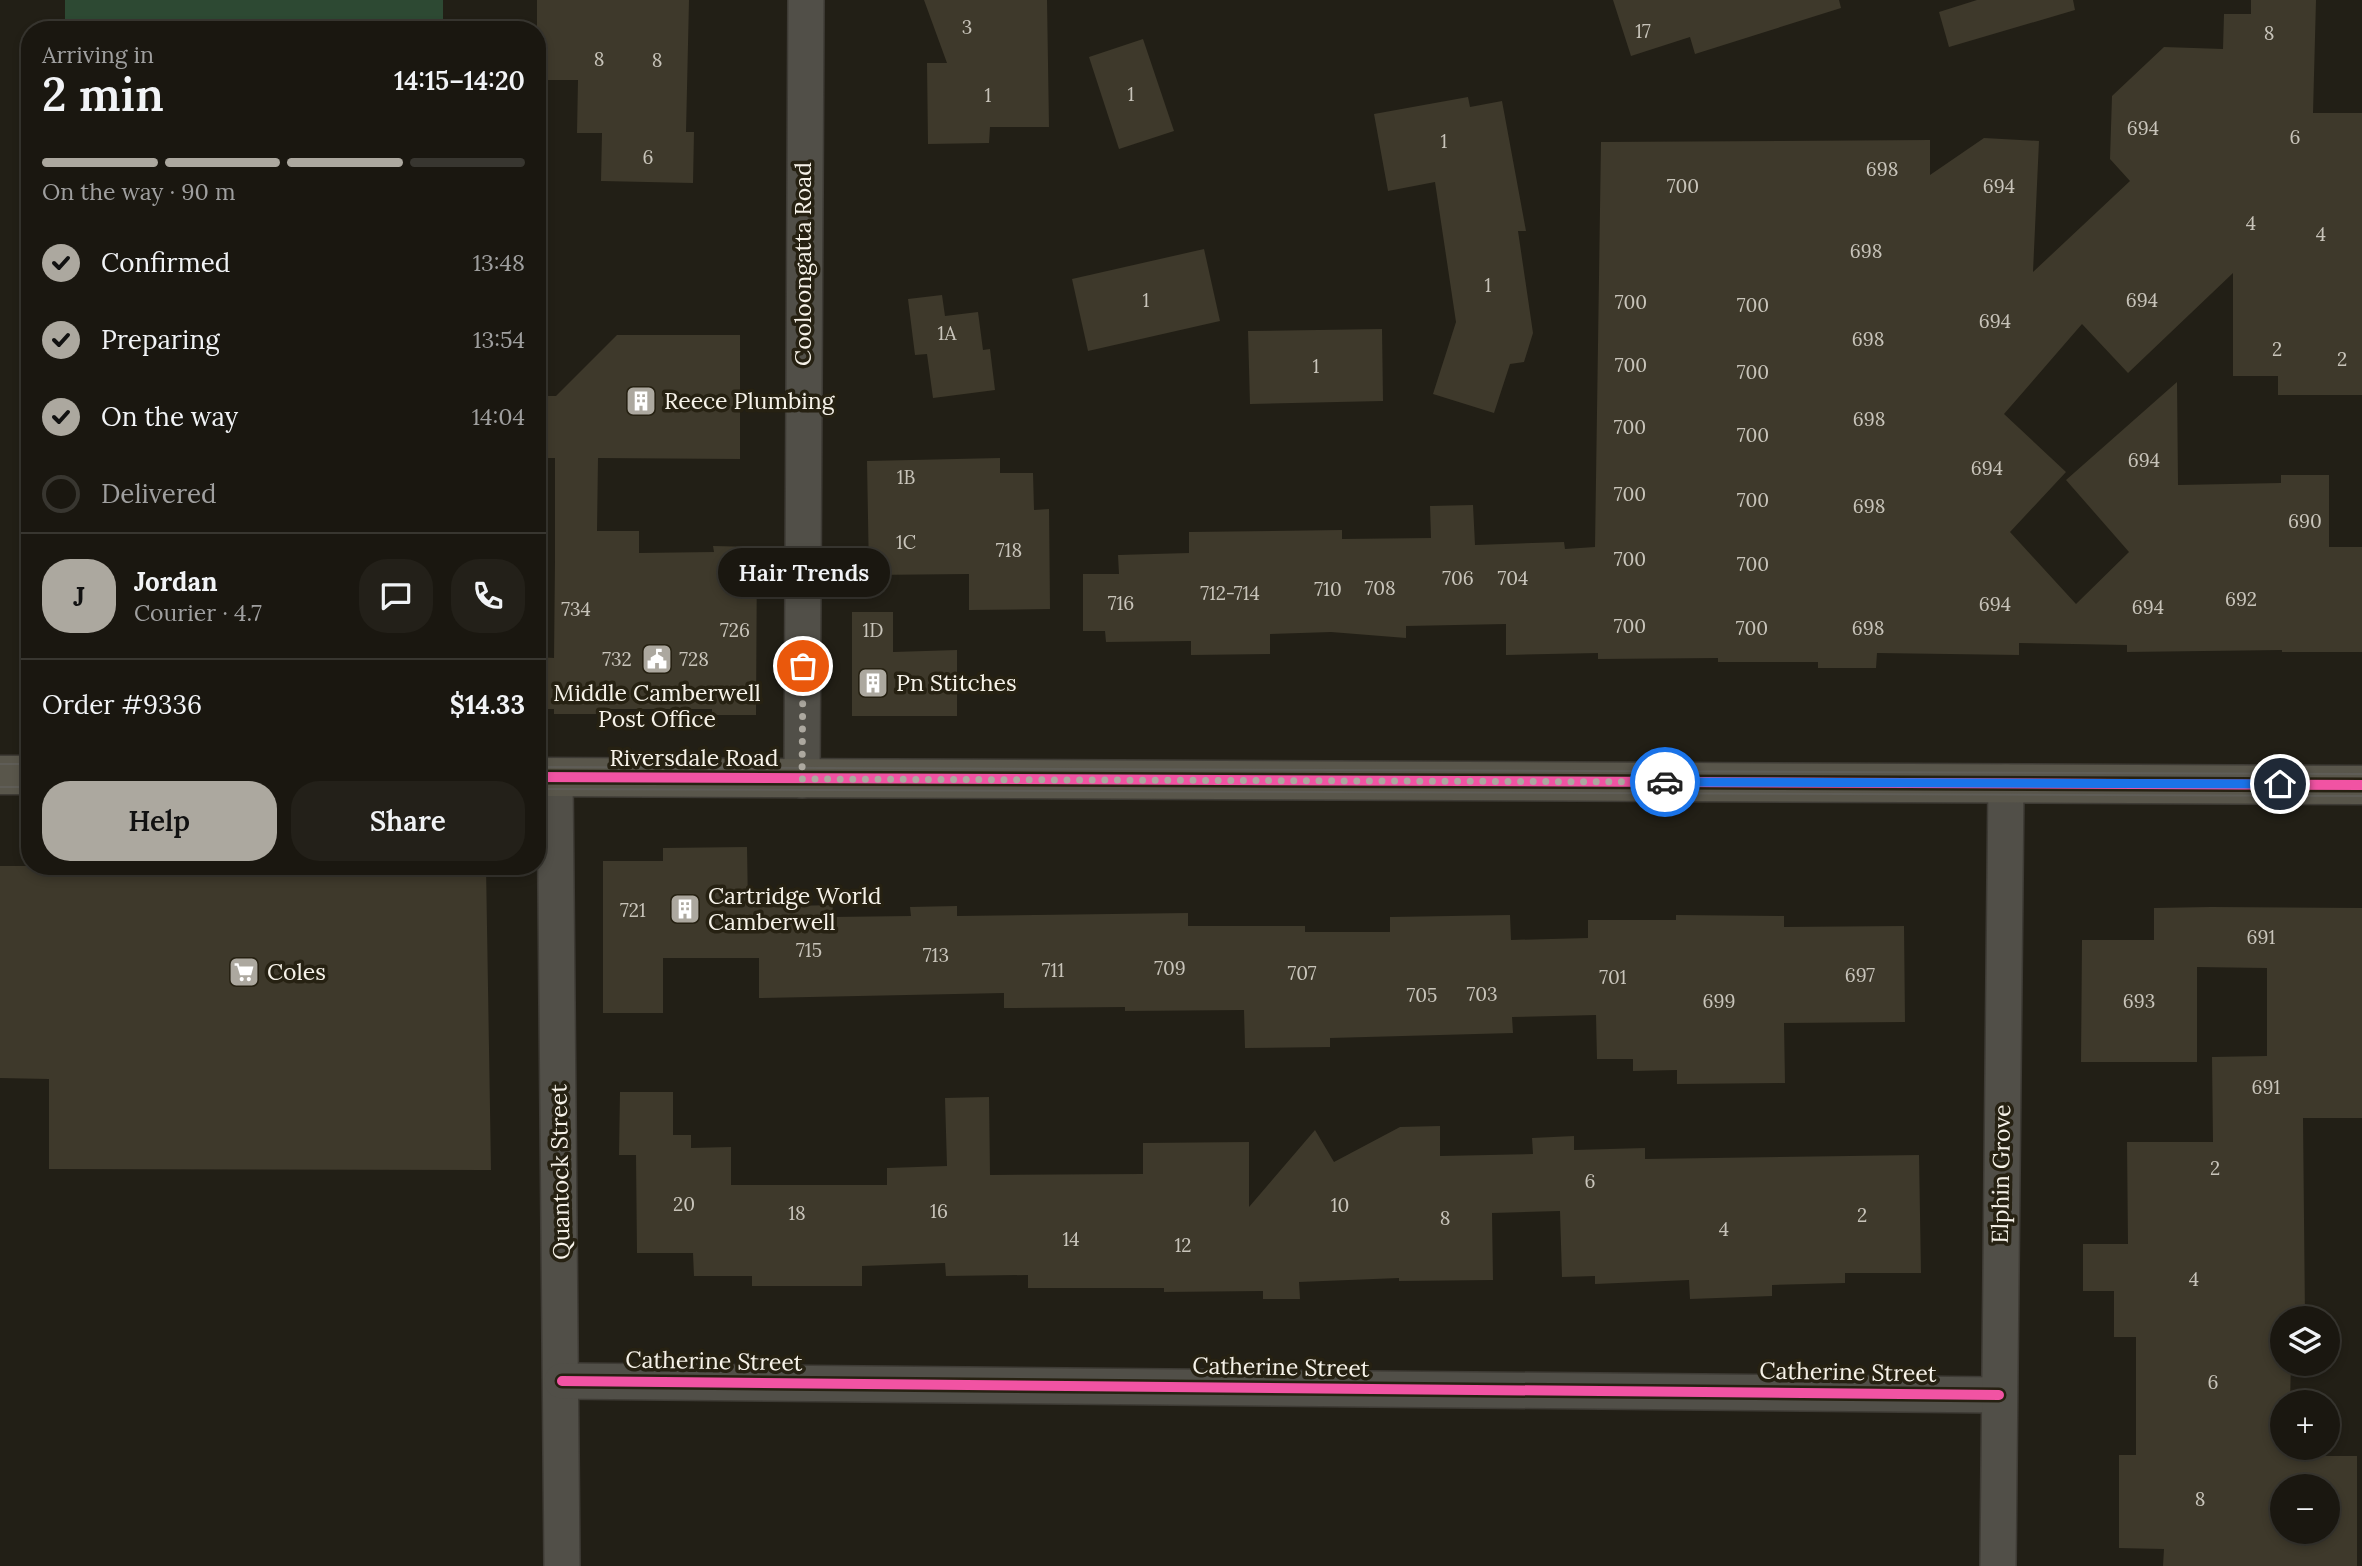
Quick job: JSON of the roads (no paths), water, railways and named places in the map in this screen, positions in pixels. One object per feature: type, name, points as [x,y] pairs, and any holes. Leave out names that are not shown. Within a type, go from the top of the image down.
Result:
[{"type":"main road","points":[[0,775],[21,775]]},
{"type":"main road","name":"Riversdale Road","points":[[546,777],[2362,785]]},
{"type":"street","name":"Cooloongatta Road","points":[[802,779],[806,0]]},
{"type":"street","name":"Quantock Street","points":[[546,777],[562,1381],[562,1566]]},
{"type":"street","name":"Elphin Grove","points":[[1998,1566],[2006,782]]},
{"type":"street","name":"Catherine Street","points":[[562,1381],[1999,1395]]},
{"type":"tram line","points":[[0,764],[21,764]]},
{"type":"tram line","points":[[546,767],[2362,774]]},
{"type":"tram line","points":[[0,787],[21,787]]},
{"type":"tram line","points":[[546,789],[2362,796]]},
{"type":"place","name":"Reece Plumbing","points":[[641,401]]},
{"type":"place","name":"Middle Camberwell Post Office","points":[[657,659]]},
{"type":"place","name":"Hair Trends","points":[[803,666]]},
{"type":"place","name":"Pn Stitches","points":[[873,683]]},
{"type":"place","name":"Cartridge World Camberwell","points":[[685,909]]},
{"type":"place","name":"Coles","points":[[244,972]]}]
